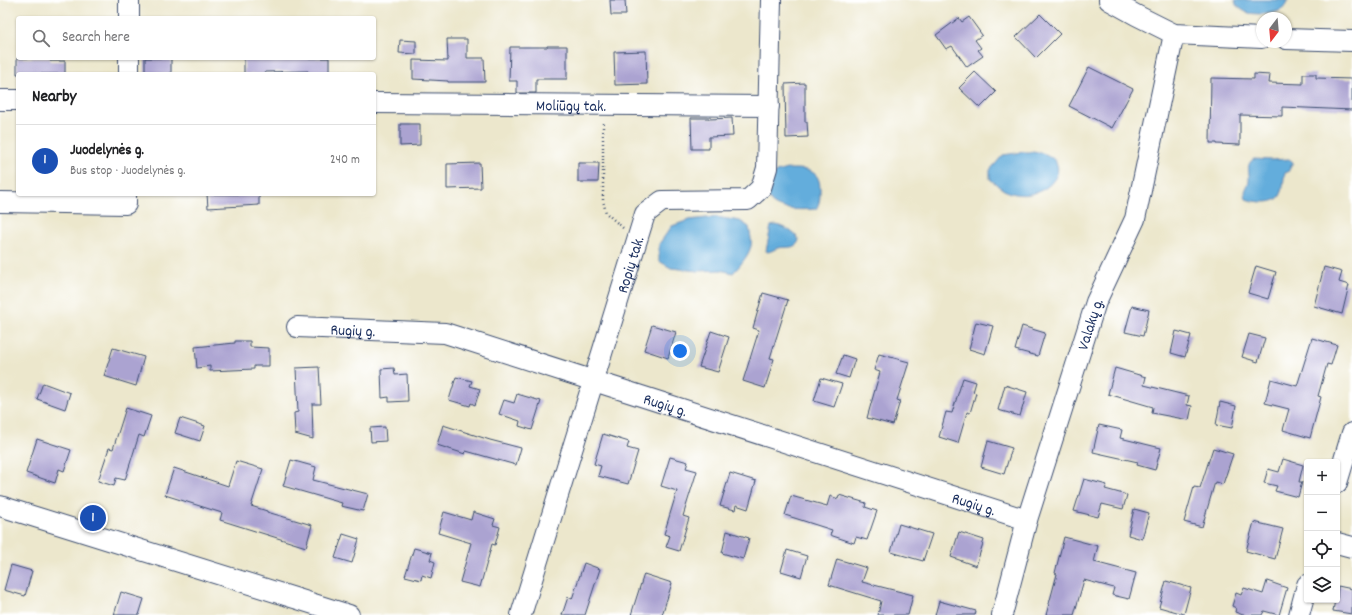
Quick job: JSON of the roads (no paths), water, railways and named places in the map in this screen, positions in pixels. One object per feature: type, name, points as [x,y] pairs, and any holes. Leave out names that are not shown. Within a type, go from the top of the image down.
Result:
[{"type":"street","points":[[128,0],[128,16]]},
{"type":"street","name":"Ropių tak.","points":[[521,615],[645,214],[662,201],[748,200],[761,188],[767,168],[771,0]]},
{"type":"street","points":[[1109,0],[1136,16],[1174,34],[1256,38]]},
{"type":"street","name":"Valakų g.","points":[[1002,615],[1027,520],[1096,302],[1134,219],[1174,34]]},
{"type":"street","points":[[1292,39],[1352,41]]},
{"type":"street","points":[[129,60],[129,72]]},
{"type":"street","points":[[0,100],[16,100]]},
{"type":"street","name":"Moliūgų tak.","points":[[376,103],[769,106]]},
{"type":"street","points":[[0,202],[126,204],[126,196]]},
{"type":"street","name":"Rugių g.","points":[[297,327],[445,333],[1027,520]]},
{"type":"street","points":[[1340,473],[1352,433]]},
{"type":"street","points":[[0,506],[349,615]]},
{"type":"street","points":[[1340,544],[1352,547]]},
{"type":"street","points":[[1298,615],[1304,596]]},
{"type":"water","points":[[1235,0],[1288,0],[1283,9],[1275,12],[1249,13],[1236,5]]},
{"type":"water","points":[[1023,152],[1042,153],[1053,159],[1057,166],[1057,175],[1052,183],[1043,190],[1031,194],[1018,194],[1004,190],[990,179],[990,170],[1003,155]]},
{"type":"water","points":[[1254,159],[1289,159],[1293,162],[1288,172],[1285,173],[1282,190],[1277,199],[1264,202],[1246,199],[1245,191],[1249,180],[1249,166],[1251,161]]},
{"type":"water","points":[[787,169],[811,171],[818,178],[820,183],[820,196],[816,209],[806,210],[785,208],[776,206],[771,201],[768,194],[769,185],[776,172]]},
{"type":"water","points":[[716,217],[740,221],[749,227],[751,247],[745,258],[733,273],[720,270],[698,271],[671,268],[659,261],[659,244],[672,226],[689,220]]},
{"type":"water","points":[[776,225],[792,232],[799,240],[798,243],[791,247],[778,248],[768,252],[766,251],[771,226]]},
{"type":"place","name":"Juodelynės g.","points":[[93,518]]}]
